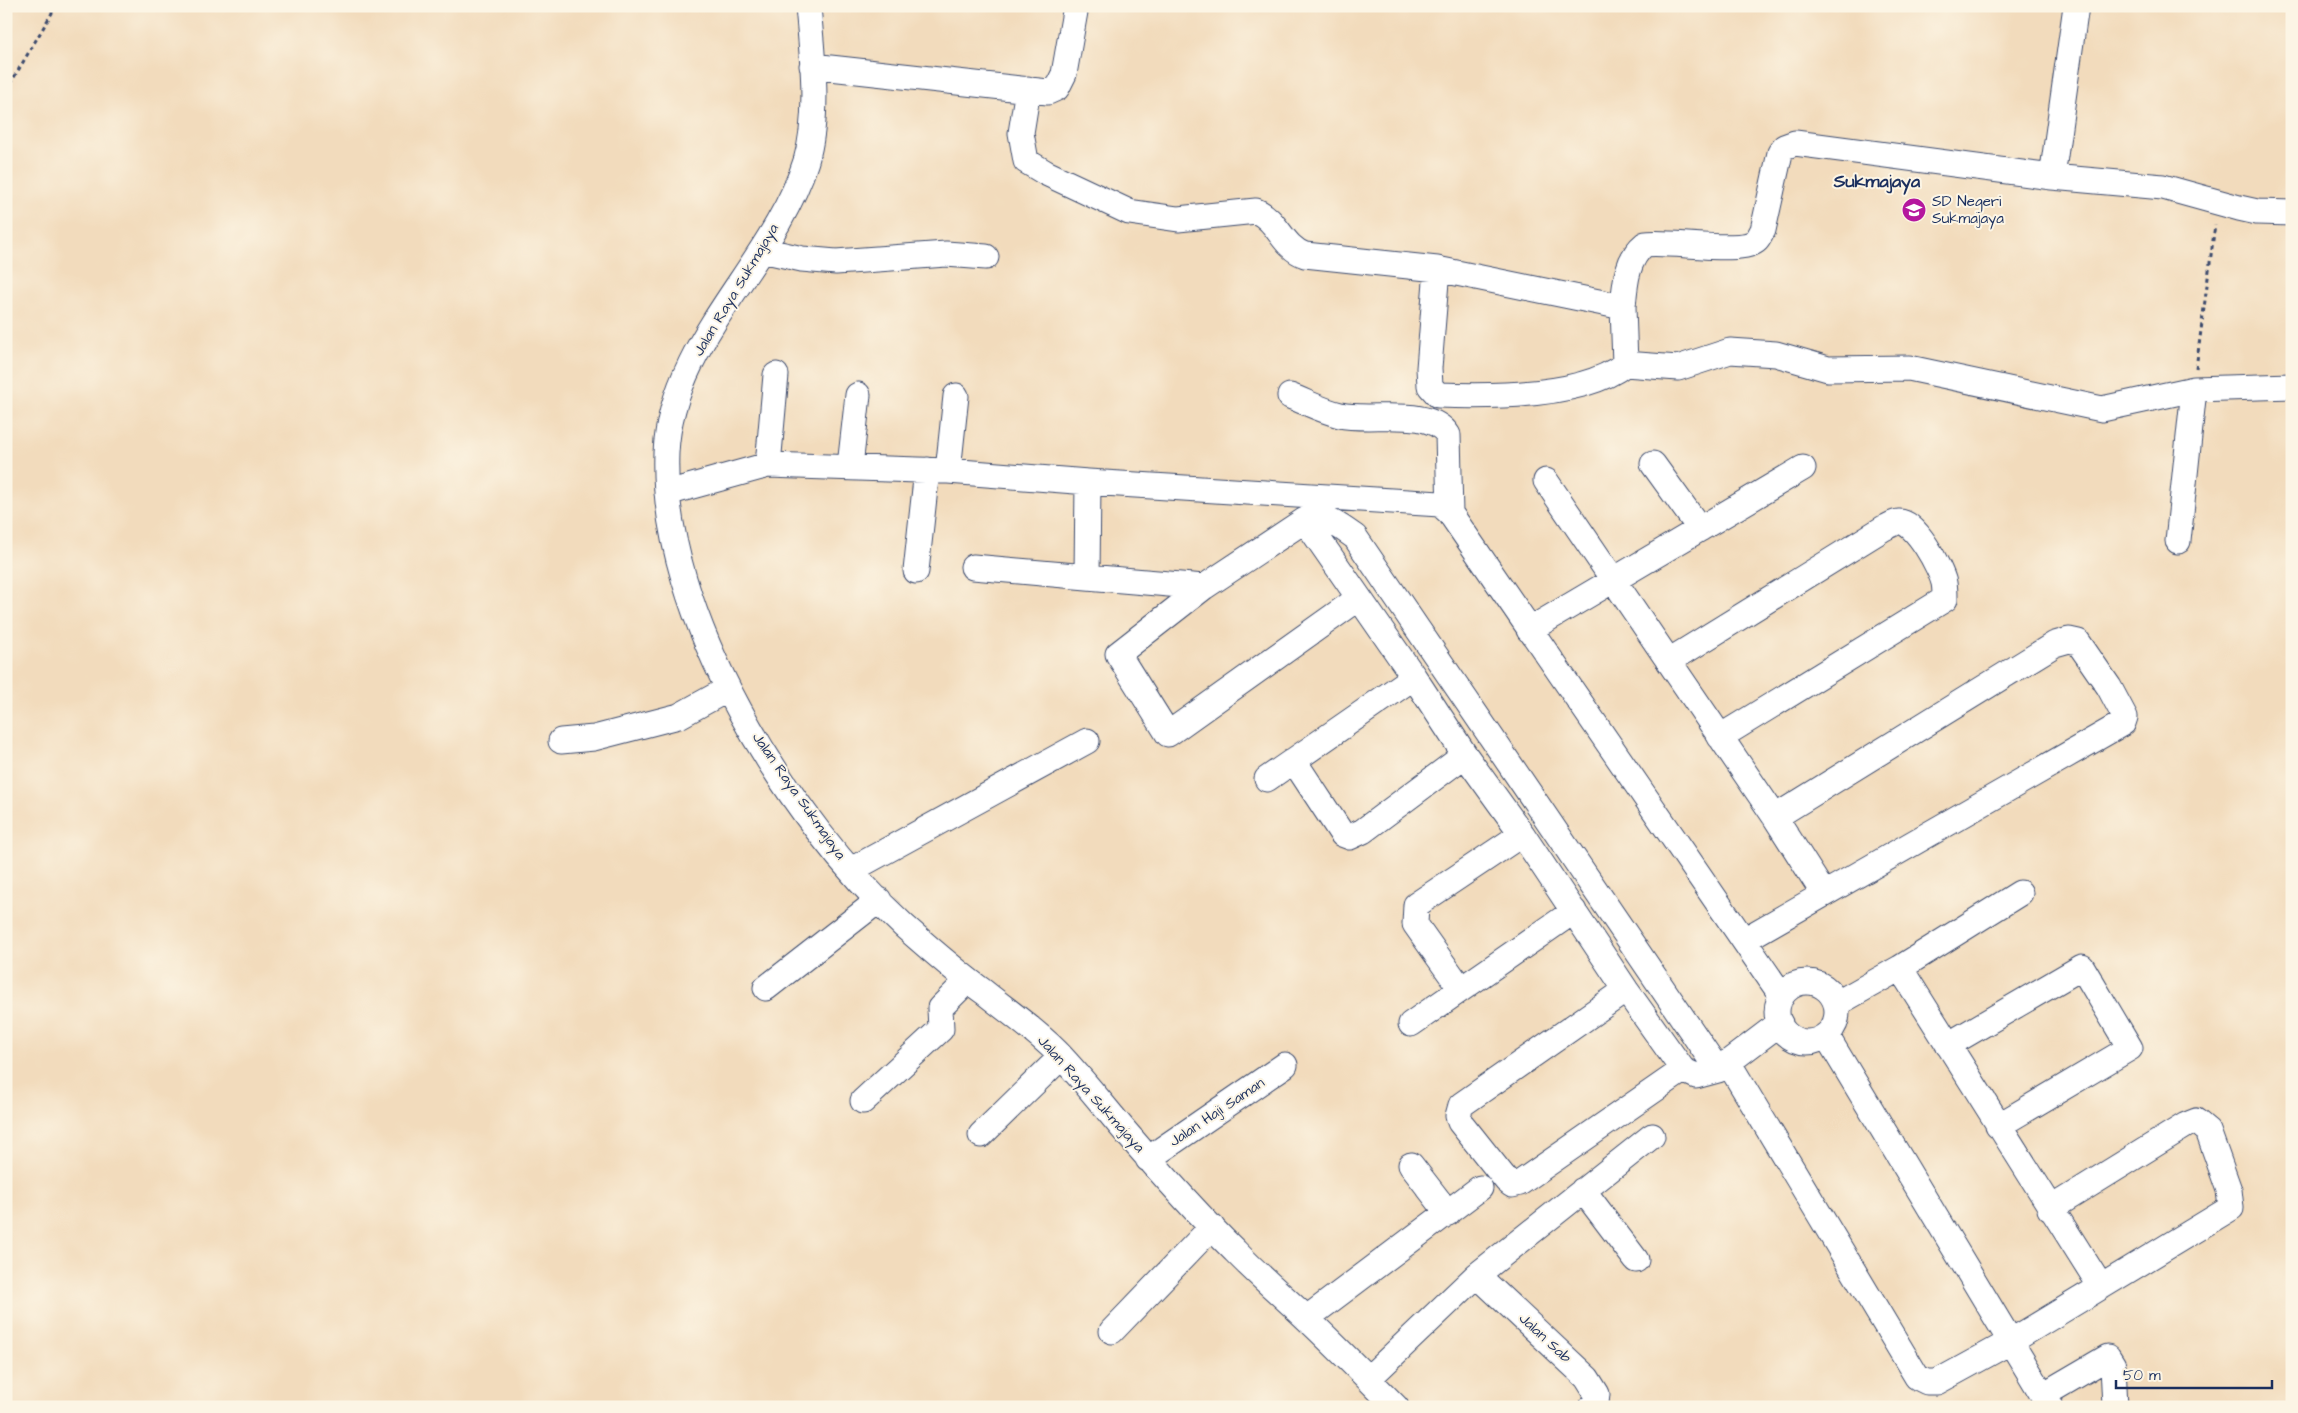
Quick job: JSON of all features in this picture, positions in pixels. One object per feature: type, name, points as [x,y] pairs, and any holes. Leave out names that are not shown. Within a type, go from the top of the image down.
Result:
[{"type":"street","name":"Jalan Raya Sukmajaya","points":[[808,6],[812,66],[812,123],[807,157],[796,186],[762,250],[719,313],[686,374],[672,412],[666,451],[668,493],[676,547],[689,597],[708,646],[728,689],[775,768],[814,824],[851,870],[879,900],[938,956],[1035,1030],[1061,1057],[1148,1158],[1236,1253],[1307,1318],[1396,1407]]},
{"type":"street","points":[[812,66],[1048,92],[1057,88],[1064,74],[1076,6]]},
{"type":"street","points":[[2052,177],[2076,6]]},
{"type":"street","points":[[1028,89],[1021,132],[1026,161],[1046,173],[1129,212],[1178,219],[1256,211],[1266,217],[1291,248],[1305,255],[1437,269],[1623,307]]},
{"type":"street","points":[[1625,364],[1623,307],[1627,272],[1635,255],[1645,244],[1672,242],[1721,247],[1748,246],[1757,240],[1763,230],[1778,158],[1784,146],[1795,143],[2052,177],[2162,187],[2257,212],[2292,213]]},
{"type":"street","points":[[762,250],[802,259],[836,262],[946,254],[986,257]]},
{"type":"street","points":[[1437,269],[1429,368],[1430,386],[1438,395],[1535,394],[1594,382],[1625,364],[1678,368],[1730,351],[1776,354],[1828,369],[1909,368],[2102,409],[2194,388],[2292,386]]},
{"type":"street","points":[[768,465],[776,375]]},
{"type":"street","points":[[2178,540],[2194,388]]},
{"type":"street","points":[[850,466],[858,395]]},
{"type":"street","points":[[916,571],[956,396]]},
{"type":"street","points":[[1290,396],[1340,415],[1427,419],[1443,426],[1448,435],[1450,513]]},
{"type":"street","points":[[1653,464],[1700,528]]},
{"type":"street","points":[[668,493],[768,465],[850,466],[938,470],[1088,482],[1440,504],[1450,513],[1782,996]]},
{"type":"street","points":[[1529,630],[1803,468]]},
{"type":"street","points":[[1546,481],[1615,579],[1720,737],[1776,817],[1824,894]]},
{"type":"street","points":[[1087,577],[1088,482]]},
{"type":"street","points":[[1359,598],[1168,734],[1118,654],[1204,587],[1305,520],[1317,517],[1326,519],[1354,537],[1723,1066],[1917,1377],[1927,1382],[1937,1382],[2010,1342],[2231,1208],[2229,1190],[2208,1131],[2196,1121],[2186,1125],[2050,1209]]},
{"type":"street","points":[[1305,520],[1414,677],[1465,755],[1522,834],[1626,990],[1684,1070],[1696,1076],[1723,1066],[1780,1023]]},
{"type":"street","points":[[1668,660],[1884,528],[1899,522],[1909,524],[1916,530],[1940,573],[1944,584],[1945,599],[1720,737]]},
{"type":"street","points":[[974,567],[1204,587]]},
{"type":"street","points":[[1744,940],[2123,723],[2125,717],[2110,687],[2078,642],[2069,640],[2055,644],[1776,817]]},
{"type":"street","points":[[1267,780],[1414,677]]},
{"type":"street","points":[[561,741],[594,738],[679,716],[728,689]]},
{"type":"street","points":[[851,870],[1087,741]]},
{"type":"street","points":[[1294,761],[1342,834],[1350,837],[1363,831],[1465,755]]},
{"type":"street","points":[[1461,989],[1415,924],[1416,905],[1522,834]]},
{"type":"street","points":[[1836,1004],[1900,968],[2020,893]]},
{"type":"street","points":[[766,988],[879,900]]},
{"type":"street","points":[[1411,1024],[1574,912]]},
{"type":"street","points":[[1948,1045],[2082,967],[2130,1048],[1998,1126]]},
{"type":"street","points":[[1900,968],[2050,1209],[2101,1287]]},
{"type":"street","points":[[863,1101],[942,1029],[940,1008],[968,980]]},
{"type":"street","points":[[1812,983],[1827,990],[1836,1004],[1835,1021],[1826,1035],[1810,1042],[1802,1042],[1787,1034],[1780,1023],[1777,1012],[1782,996],[1795,985],[1812,983]]},
{"type":"street","points":[[1626,990],[1461,1105],[1458,1116],[1460,1122],[1512,1185],[1520,1183],[1684,1070]]},
{"type":"street","points":[[1826,1035],[2046,1401],[2108,1357],[2113,1365],[2114,1407]]},
{"type":"street","points":[[981,1135],[1061,1057]]},
{"type":"street","name":"Jalan Haji Saman","points":[[1148,1158],[1285,1065]]},
{"type":"street","points":[[1368,1379],[1477,1275],[1652,1136]]},
{"type":"street","points":[[1411,1165],[1448,1212]]},
{"type":"street","points":[[1307,1318],[1480,1188]]},
{"type":"street","points":[[1583,1190],[1636,1260]]},
{"type":"street","points":[[1112,1331],[1212,1227]]},
{"type":"street","name":"Jalan Sab","points":[[1477,1275],[1587,1378],[1597,1394],[1596,1403],[1592,1407]]},
{"type":"path","points":[[6,90],[56,6]]},
{"type":"path","points":[[2194,388],[2218,202]]},
{"type":"place","name":"SD Negeri Sukmajaya","points":[[1914,210]]},
{"type":"district","name":"Sukmajaya","points":[[1877,181]]}]
